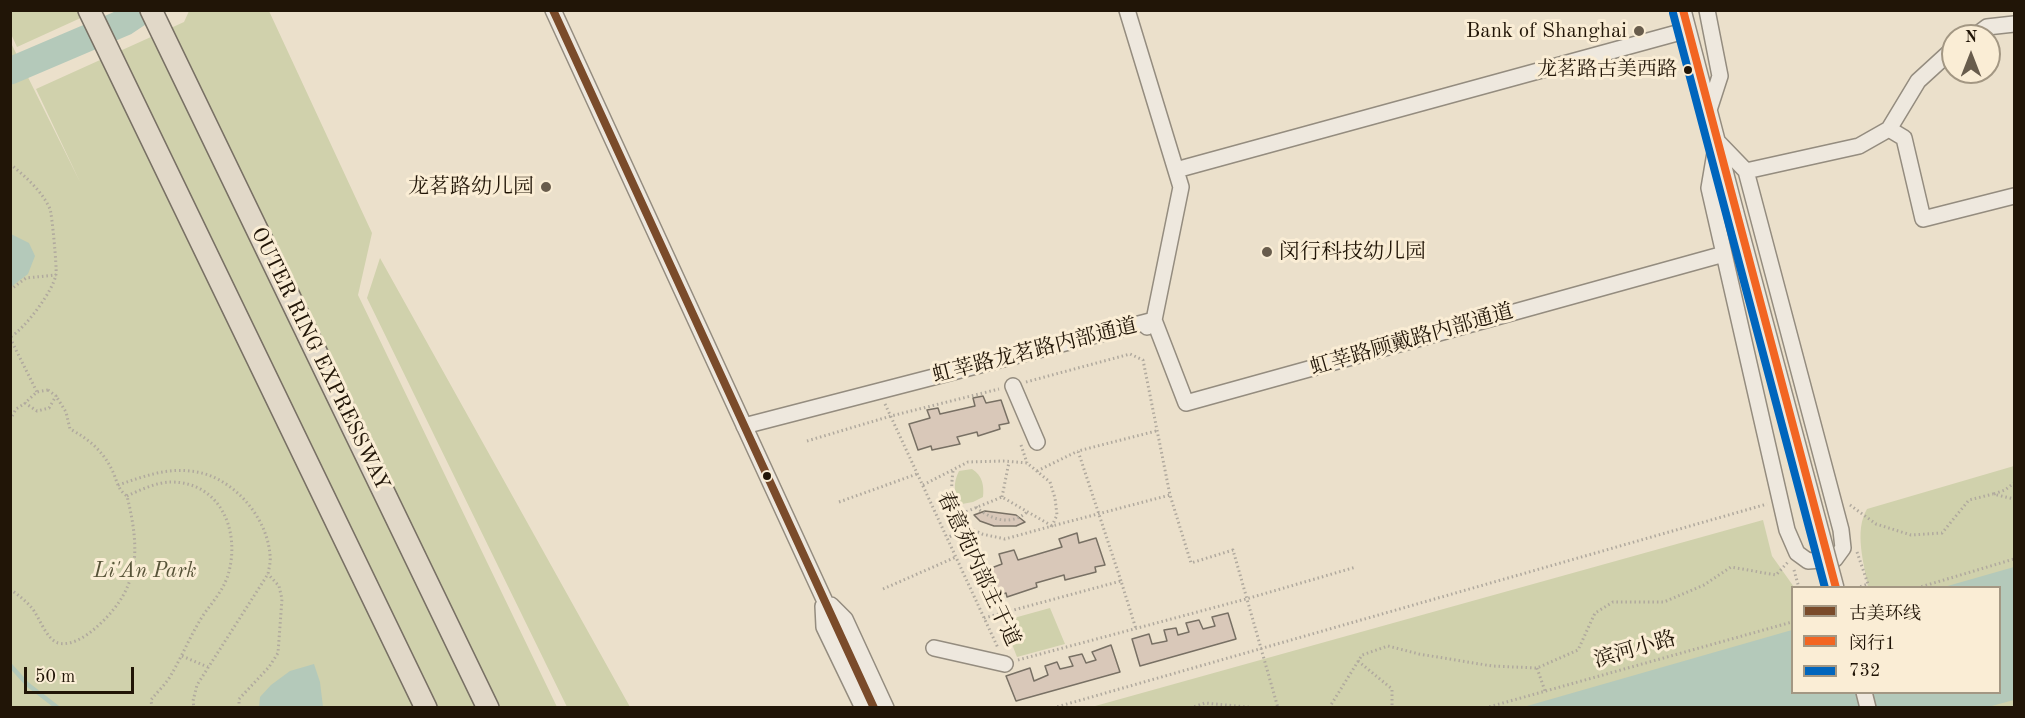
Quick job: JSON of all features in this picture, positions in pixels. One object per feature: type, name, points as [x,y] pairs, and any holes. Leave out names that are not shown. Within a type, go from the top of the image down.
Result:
[{"type":"highway","points":[[89,10],[424,703]]},
{"type":"highway","name":"OUTER RING EXPRESSWAY","points":[[151,10],[488,708]]},
{"type":"street","points":[[553,10],[874,708]]},
{"type":"street","name":"虹莘路龙茗路内部通道","points":[[744,426],[1150,324],[1181,187],[1127,10]]},
{"type":"street","points":[[1683,10],[1835,586]]},
{"type":"street","points":[[1707,10],[1720,75],[1709,110]]},
{"type":"street","points":[[1176,170],[1688,30]]},
{"type":"street","points":[[1746,171],[1859,146],[1889,129],[1918,81],[1941,60]]},
{"type":"street","points":[[1889,129],[1904,138],[1923,219],[2014,196]]},
{"type":"street","points":[[1717,141],[1746,171],[1841,530],[1843,548],[1835,559],[1808,561],[1797,553],[1788,530],[1710,188],[1717,141]]},
{"type":"street","name":"虹莘路顾戴路内部通道","points":[[1150,324],[1186,403],[1724,254]]},
{"type":"street","points":[[1013,386],[1037,442]]},
{"type":"street","points":[[822,597],[824,627],[863,708]]},
{"type":"street","points":[[822,597],[845,619],[886,708]]},
{"type":"street","points":[[934,648],[1005,663]]},
{"type":"path","points":[[10,164],[30,181],[51,210],[56,275],[38,308],[20,332],[10,337],[37,392]]},
{"type":"path","points":[[10,290],[26,278],[56,275]]},
{"type":"path","points":[[807,441],[891,416],[1130,354],[1143,360],[1170,495],[1191,563],[1233,550],[1278,708]]},
{"type":"path","points":[[10,420],[16,409],[37,392],[48,390],[56,396],[66,412],[70,429],[86,437],[102,452],[121,491],[127,496],[135,529],[134,571],[130,583],[113,611],[86,637],[70,643],[60,643],[50,638],[32,608],[10,589]]},
{"type":"path","name":"春意苑内部主干道","points":[[879,391],[1005,663],[1246,599],[1356,567]]},
{"type":"path","points":[[25,403],[36,411],[50,408],[56,396]]},
{"type":"path","points":[[1037,471],[1078,451],[1156,431]]},
{"type":"path","points":[[1078,451],[1136,629]]},
{"type":"path","points":[[923,485],[968,462],[1027,463],[1050,482],[1057,514],[1052,526]]},
{"type":"path","points":[[1002,498],[1010,462]]},
{"type":"path","points":[[953,470],[951,499],[958,515],[968,527],[982,534],[1005,539],[1170,495]]},
{"type":"path","points":[[118,485],[156,472],[190,471],[210,474],[240,495],[253,511],[265,532],[270,556],[268,574],[197,685],[193,701],[194,708]]},
{"type":"path","points":[[839,502],[917,474]]},
{"type":"path","points":[[127,496],[168,482],[191,484],[210,495],[219,505],[227,517],[230,537],[229,572],[224,587],[199,621],[171,675],[151,700],[152,708]]},
{"type":"path","points":[[1846,501],[1875,524],[1911,535],[1942,533],[1969,500],[2005,490],[2014,483]]},
{"type":"path","points":[[1993,494],[2014,499]]},
{"type":"path","points":[[958,515],[1002,498],[1052,526]]},
{"type":"path","points":[[1053,708],[1781,500]]},
{"type":"path","points":[[976,507],[989,518],[1002,520],[1018,518],[1027,512]]},
{"type":"path","points":[[947,538],[968,527]]},
{"type":"path","points":[[1855,543],[1868,584],[1862,586]]},
{"type":"path","points":[[883,589],[956,557]]},
{"type":"path","points":[[1329,708],[1362,654],[1388,646],[1419,654],[1492,666],[1537,668],[1578,650],[1595,613],[1613,602],[1664,602],[1704,585],[1731,567],[1776,574],[1791,559],[1798,586]]},
{"type":"path","points":[[1924,586],[2014,559]]},
{"type":"path","points":[[239,708],[239,699],[269,667],[278,652],[282,599],[279,586],[268,574]]},
{"type":"path","points":[[984,618],[1121,581]]},
{"type":"path","name":"滨河小路","points":[[1485,708],[1791,622]]},
{"type":"path","points":[[182,656],[208,667]]},
{"type":"path","points":[[1358,661],[1392,689],[1392,708]]},
{"type":"path","points":[[1537,668],[1545,691]]},
{"type":"path","points":[[1190,708],[1205,703],[1257,708]]},
{"type":"green space","points":[[11,11],[96,11],[17,47],[11,34]]},
{"type":"green space","name":"Li'An Park","points":[[189,11],[269,11],[372,233],[358,295],[557,707],[11,707],[10,41],[80,182],[36,89],[184,22]]},
{"type":"green space","points":[[380,258],[630,707],[567,707],[367,298]]},
{"type":"green space","points":[[2014,466],[2014,707],[1901,707],[1987,694],[2001,694],[2001,586],[1868,586],[1862,558],[1861,537],[1861,527],[1867,509]]},
{"type":"green space","points":[[972,469],[982,482],[983,497],[962,504],[955,488],[956,480],[959,471]]},
{"type":"green space","points":[[1763,520],[1772,556],[1793,586],[1791,586],[1791,694],[1797,694],[1832,708],[1088,708]]},
{"type":"green space","points":[[1050,608],[1065,644],[1017,657],[1003,621]]},
{"type":"shaded area","points":[[11,234],[29,243],[35,256],[28,274],[11,287]]},
{"type":"shaded area","points":[[2014,567],[2014,700],[1988,707],[1520,708],[1791,630],[1791,694],[2001,694],[2001,586],[1948,586]]},
{"type":"shaded area","points":[[314,664],[320,682],[323,707],[259,707],[260,697],[271,685],[290,671]]},
{"type":"building","points":[[983,396],[986,403],[1001,400],[1009,423],[999,425],[1000,429],[978,436],[977,432],[957,437],[960,444],[932,450],[931,446],[918,450],[909,424],[930,418],[927,410],[938,408],[940,414],[975,406],[973,398]]},
{"type":"building","points":[[985,511],[1016,515],[1025,522],[1016,526],[994,526],[980,521],[974,515]]},
{"type":"building","points":[[1077,533],[1079,543],[1096,538],[1105,565],[1095,567],[1096,572],[1065,580],[1064,575],[1036,583],[1037,587],[1007,597],[1006,593],[995,596],[986,570],[1002,564],[999,554],[1014,550],[1018,560],[1062,547],[1059,539]]},
{"type":"building","points":[[1228,613],[1236,639],[1140,666],[1132,639],[1149,634],[1152,644],[1167,641],[1164,630],[1176,628],[1178,635],[1189,632],[1186,623],[1199,620],[1203,629],[1215,626],[1212,617]]},
{"type":"building","points":[[1111,645],[1120,672],[1016,701],[1006,676],[1030,668],[1034,681],[1048,675],[1045,666],[1057,662],[1060,669],[1073,666],[1069,657],[1082,654],[1086,663],[1096,660],[1092,652]]},
{"type":"waterway","points":[[10,71],[125,22],[143,10]]},
{"type":"waterway","points":[[10,665],[27,684],[58,708]]},
{"type":"transit line","name":"古美环线","points":[[553,10],[874,708]]},
{"type":"transit line","name":"闵行1","points":[[1683,10],[1835,586]]},
{"type":"transit line","name":"732","points":[[1673,13],[1824,586]]},
{"type":"place","name":"Bank of Shanghai","points":[[1639,31]]},
{"type":"place","name":"龙茗路古美西路","points":[[1688,70]]},
{"type":"place","name":"龙茗路幼儿园","points":[[546,187]]},
{"type":"place","name":"闵行科技幼儿园","points":[[1267,252]]}]
